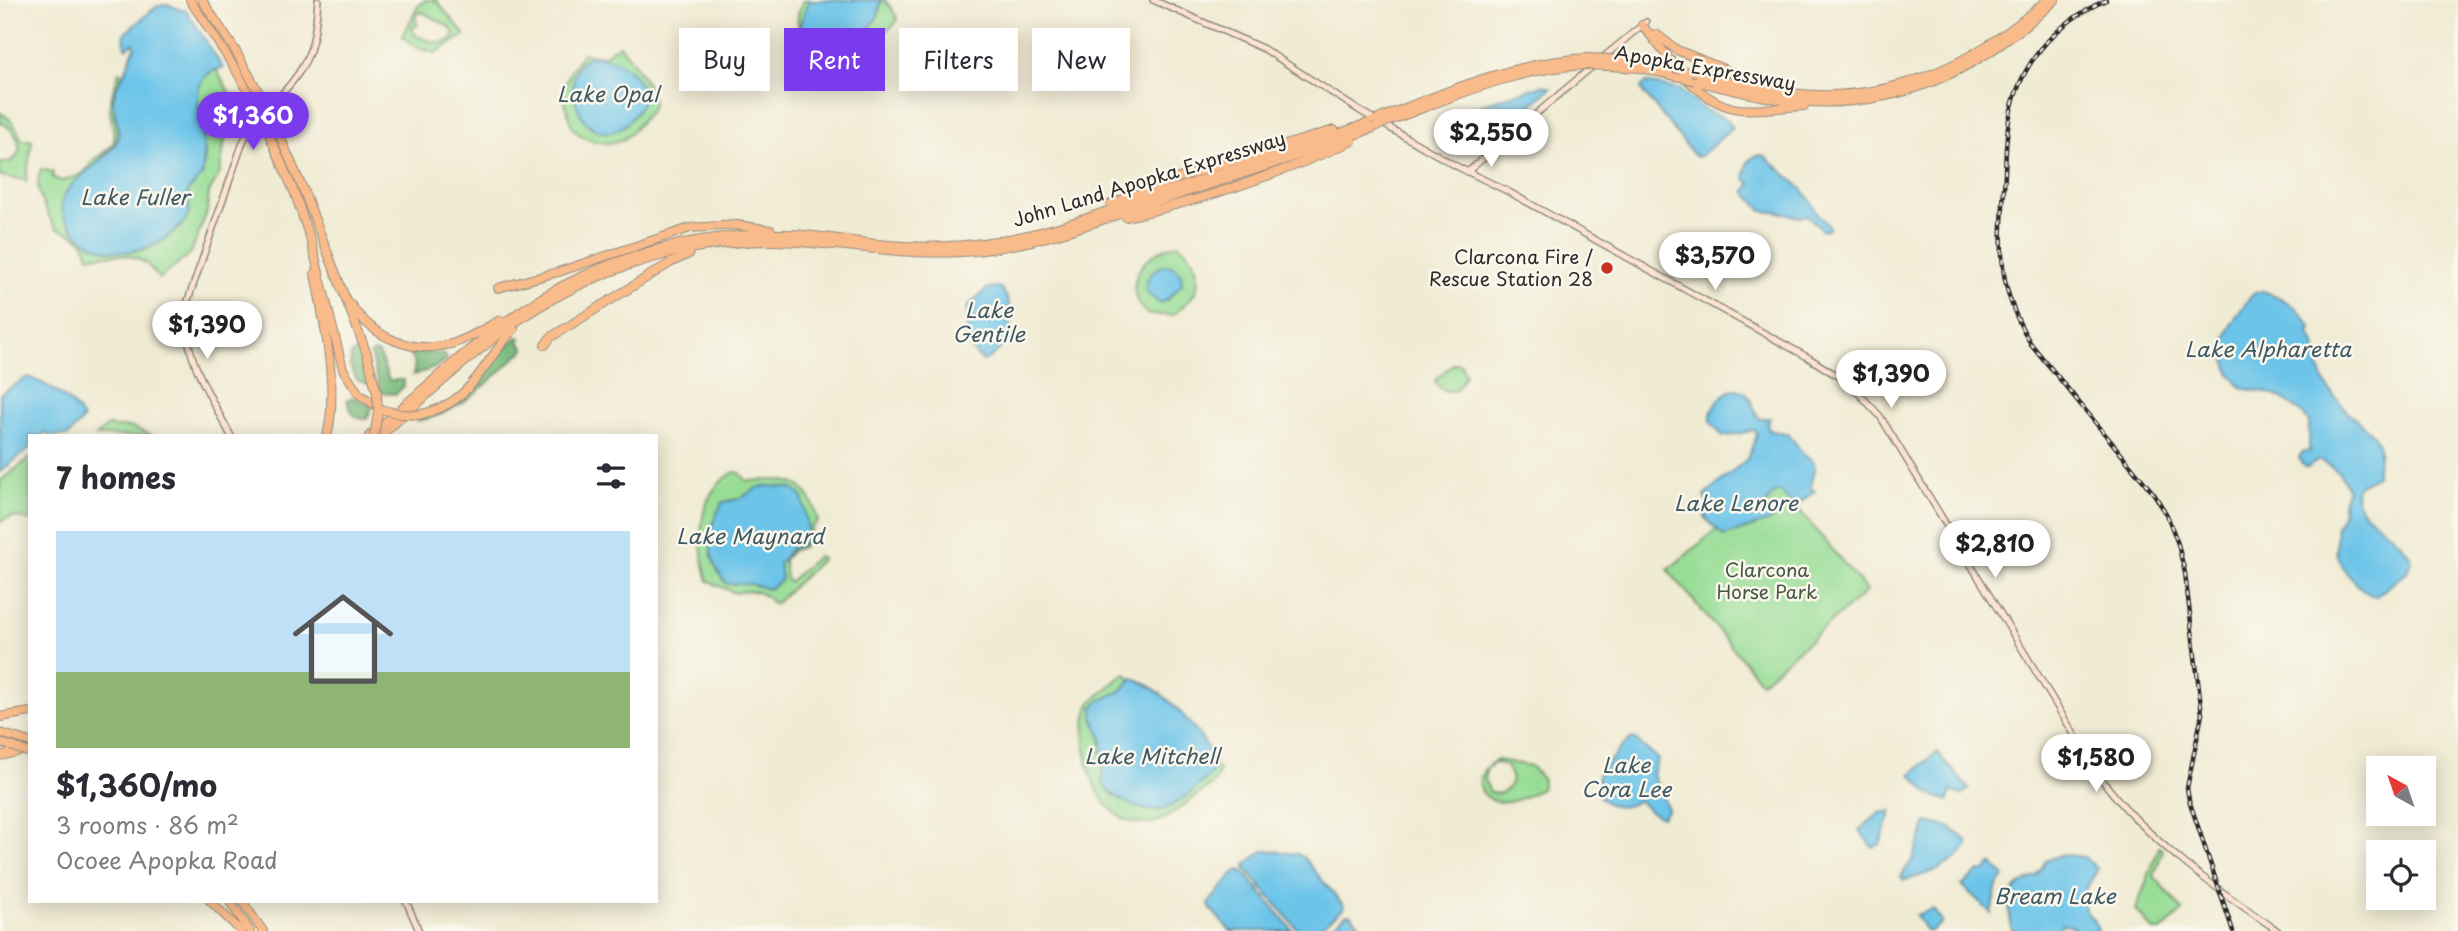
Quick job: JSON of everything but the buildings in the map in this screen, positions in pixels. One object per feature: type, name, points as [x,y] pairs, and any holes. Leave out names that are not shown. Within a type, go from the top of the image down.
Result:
[{"type":"highway","points":[[190,0],[224,51],[264,123],[296,200],[316,258],[342,369],[359,394],[384,410],[401,414],[418,415],[446,406],[463,395],[514,329],[553,299]]},
{"type":"highway","points":[[202,0],[271,116],[338,279],[371,366],[378,413],[373,434]]},
{"type":"highway","name":"Apopka Expressway","points":[[1898,89],[1971,57],[2012,29],[2046,0]]},
{"type":"highway","name":"Apopka Expressway","points":[[1377,122],[1507,70],[1545,62],[1611,62],[1674,68],[1695,80],[1785,100],[1856,100],[1938,80],[1976,62],[2018,34],[2055,0]]},
{"type":"highway","points":[[1644,23],[1669,45],[1741,78],[1774,88],[1814,95]]},
{"type":"highway","points":[[1644,23],[1699,91],[1710,100],[1727,106],[1764,108],[1856,100]]},
{"type":"highway","name":"Apopka Expressway","points":[[1611,62],[1769,90],[1814,95],[1883,92]]},
{"type":"highway","name":"John Land Apopka Expressway","points":[[382,434],[497,337],[553,299],[626,265],[728,244],[819,240],[830,237],[911,247],[1013,242],[1377,122]]},
{"type":"highway","name":"John Land Apopka Expressway","points":[[374,434],[496,328],[539,299],[593,272],[656,249],[724,237],[788,234],[837,245],[919,254],[963,252],[1085,225],[1280,162],[1377,122]]},
{"type":"highway","points":[[296,200],[313,258],[331,387],[331,415],[327,434]]},
{"type":"highway","points":[[498,288],[558,272],[690,228],[737,225],[788,234]]},
{"type":"highway","points":[[545,345],[551,337],[670,263],[687,254],[728,244]]},
{"type":"highway","points":[[338,279],[354,309],[368,325],[387,338],[419,347],[439,346],[461,340],[539,299]]},
{"type":"highway","points":[[365,434],[439,375]]},
{"type":"highway","points":[[0,716],[28,712]]},
{"type":"highway","points":[[0,733],[28,746]]},
{"type":"highway","points":[[0,743],[28,746]]},
{"type":"highway","points":[[0,756],[28,746]]},
{"type":"highway","points":[[212,903],[241,931]]},
{"type":"highway","points":[[230,903],[250,931]]},
{"type":"highway","points":[[243,903],[262,931]]},
{"type":"main road","points":[[230,434],[190,355],[185,331],[187,303],[243,142],[252,126],[293,81],[307,58],[314,37],[318,0]]},
{"type":"main road","points":[[1153,0],[1264,49],[1360,111],[1790,348],[1850,384],[1880,416],[2102,779],[2123,807],[2161,845],[2278,931]]},
{"type":"main road","points":[[1467,172],[1644,23]]},
{"type":"main road","points":[[407,903],[419,931]]},
{"type":"green space","points":[[425,0],[436,0],[465,35],[435,53],[418,48],[402,36],[419,5]],"holes":[[[422,12],[450,27],[454,33],[452,39],[438,42],[415,35],[412,27],[418,25],[415,19]]]},
{"type":"green space","points":[[803,0],[809,0],[800,24],[803,28],[798,24]]},
{"type":"green space","points":[[881,0],[885,0],[895,14],[897,18],[894,25],[885,31],[885,28],[848,28],[878,16]]},
{"type":"green space","points":[[619,45],[641,74],[652,100],[650,111],[630,134],[622,140],[609,143],[588,139],[576,132],[572,127],[562,92],[571,70],[583,53],[603,56]],"holes":[[[579,64],[630,70],[644,91],[631,118],[624,125],[574,89],[575,71]]]},
{"type":"green space","points":[[216,69],[239,110],[231,116],[227,125],[220,173],[209,192],[207,212],[191,253],[159,279],[152,269],[137,258],[120,255],[89,256],[81,240],[56,228],[48,215],[39,192],[41,169],[53,172],[53,178],[62,181],[84,172],[92,161],[113,144],[111,101],[119,72],[123,74],[114,103],[118,131],[116,142],[62,201],[72,228],[93,245],[120,252],[135,251],[158,244],[181,227],[187,190],[202,176],[205,154],[198,95],[200,84],[206,75]]},
{"type":"green space","points":[[0,113],[16,128],[22,140],[32,140],[26,182],[0,176],[0,163],[16,157],[19,146],[13,132],[0,122]]},
{"type":"green space","points":[[1178,244],[1189,254],[1196,266],[1197,287],[1190,300],[1173,315],[1149,315],[1136,300],[1137,275],[1153,255]]},
{"type":"green space","points":[[517,337],[521,338],[519,342],[525,349],[475,393],[448,411],[416,421],[452,407],[464,399],[501,352]]},
{"type":"green space","points":[[358,349],[362,351],[370,378],[368,384],[357,380],[350,366],[351,355]]},
{"type":"green space","points":[[375,352],[379,354],[389,380],[404,380],[404,386],[396,394],[383,393],[379,386],[371,357]]},
{"type":"green space","points":[[413,352],[443,354],[447,359],[434,368],[413,375],[415,363],[410,355]]},
{"type":"green space","points":[[1454,363],[1461,364],[1465,375],[1456,390],[1446,391],[1438,386],[1435,380]]},
{"type":"green space","points":[[352,397],[372,407],[367,419],[356,417],[352,412],[347,400]]},
{"type":"green space","points":[[109,425],[131,427],[148,434],[98,434]]},
{"type":"green space","points":[[28,460],[28,520],[15,517],[0,522],[0,481]]},
{"type":"green space","points":[[735,472],[740,473],[747,481],[774,480],[794,483],[802,488],[814,506],[818,521],[812,527],[804,546],[792,551],[784,560],[786,578],[789,582],[818,556],[822,559],[776,603],[772,603],[760,593],[735,593],[708,581],[702,551],[702,520],[712,492]],"holes":[[[759,487],[802,496],[808,529],[779,564],[781,580],[769,589],[750,584],[727,584],[728,501],[739,499]]]},
{"type":"green space","name":"Clarcona Horse Park","points":[[1775,481],[1867,591],[1761,682],[1668,570]]},
{"type":"green space","points":[[1126,674],[1131,679],[1121,691],[1105,698],[1099,730],[1103,751],[1103,785],[1113,795],[1125,801],[1144,809],[1159,810],[1179,800],[1214,766],[1219,769],[1215,782],[1208,788],[1172,814],[1152,823],[1127,820],[1112,811],[1092,778],[1087,758],[1086,719],[1090,703]]},
{"type":"green space","points":[[1498,760],[1531,766],[1543,780],[1541,789],[1510,802],[1491,799],[1481,790],[1480,784],[1484,771],[1490,765]],"holes":[[[1494,763],[1507,767],[1510,773],[1512,780],[1504,792],[1490,792],[1484,779],[1487,768]]]},
{"type":"green space","points":[[2159,847],[2163,850],[2154,876],[2183,911],[2161,931],[2154,931],[2136,910]]},
{"type":"water","points":[[809,0],[881,0],[878,16],[869,28],[803,28],[800,25]]},
{"type":"water","name":"Lake Fuller","points":[[168,4],[186,10],[223,68],[204,78],[198,95],[204,147],[202,176],[187,194],[189,215],[164,239],[149,247],[132,251],[99,248],[84,239],[71,226],[65,218],[62,202],[65,193],[78,178],[111,151],[118,138],[114,95],[135,47],[133,43],[127,48],[125,46],[124,34],[156,7]]},
{"type":"water","name":"Lake Opal","points":[[590,56],[608,58],[622,64],[634,75],[644,91],[642,103],[636,113],[614,131],[600,131],[588,124],[574,95],[574,78],[579,65]]},
{"type":"water","points":[[1646,83],[1680,90],[1704,110],[1728,120],[1732,128],[1697,157],[1643,92],[1641,87]]},
{"type":"water","points":[[1543,85],[1551,88],[1496,135],[1491,135],[1474,115],[1476,108],[1492,101]]},
{"type":"water","points":[[1763,155],[1801,188],[1820,217],[1829,225],[1829,229],[1822,230],[1807,215],[1798,217],[1762,211],[1745,191],[1751,183],[1745,180],[1750,159]]},
{"type":"water","points":[[1165,265],[1174,267],[1181,275],[1182,284],[1167,300],[1159,303],[1147,293],[1147,283],[1156,269]]},
{"type":"water","name":"Lake Gentile","points":[[1001,288],[1007,298],[1010,329],[1001,348],[983,361],[972,349],[967,336],[968,306],[987,289]]},
{"type":"water","name":"Lake Alpharetta","points":[[2262,291],[2290,304],[2307,321],[2311,327],[2309,334],[2324,381],[2378,444],[2376,476],[2357,487],[2357,498],[2361,508],[2398,540],[2412,561],[2408,571],[2375,597],[2352,579],[2337,555],[2336,526],[2342,516],[2348,490],[2343,479],[2334,468],[2319,460],[2307,468],[2299,457],[2303,452],[2311,451],[2309,421],[2296,408],[2280,398],[2240,386],[2229,370],[2224,349],[2229,329],[2254,293]]},
{"type":"water","points":[[28,377],[59,394],[73,405],[83,419],[70,434],[28,434],[28,450],[0,472],[0,394]]},
{"type":"water","name":"Lake Lenore","points":[[1734,389],[1748,396],[1760,419],[1770,418],[1767,424],[1769,430],[1790,435],[1813,463],[1815,466],[1810,487],[1815,491],[1794,507],[1780,491],[1773,494],[1763,509],[1775,515],[1770,521],[1724,536],[1705,518],[1709,509],[1704,496],[1747,459],[1757,435],[1755,430],[1723,437],[1711,422],[1712,411],[1717,402]]},
{"type":"water","name":"Lake Maynard","points":[[759,487],[791,488],[802,496],[808,529],[802,544],[790,549],[779,564],[781,580],[769,589],[750,584],[727,584],[715,564],[710,544],[717,512],[723,502],[739,499]]},
{"type":"water","name":"Lake Mitchell","points":[[1133,678],[1156,690],[1179,710],[1198,734],[1215,763],[1212,773],[1196,788],[1163,809],[1139,808],[1115,796],[1103,785],[1102,739],[1093,718],[1093,707],[1099,701],[1121,691]]},
{"type":"water","name":"Lake Cora Lee","points":[[1633,738],[1658,759],[1653,774],[1668,809],[1662,817],[1650,812],[1639,800],[1623,807],[1608,803],[1598,795],[1598,774],[1625,743]]},
{"type":"water","points":[[1937,752],[1969,789],[1962,795],[1951,791],[1948,801],[1929,794],[1911,774]]},
{"type":"water","points":[[1892,811],[1880,844],[1873,848],[1859,830],[1880,813]]},
{"type":"water","points":[[1927,822],[1950,827],[1967,841],[1968,845],[1948,864],[1904,880],[1901,876],[1913,859]]},
{"type":"water","points":[[1265,850],[1303,857],[1344,906],[1343,909],[1316,931],[1299,931],[1245,868],[1247,863]]},
{"type":"water","name":"Bream Lake","points":[[2063,854],[2085,858],[2098,869],[2083,900],[2098,931],[2075,931],[2071,925],[2062,924],[2057,931],[2012,931],[2009,903],[2014,890],[2037,876],[2045,861]]},
{"type":"water","points":[[1992,864],[2005,876],[1997,885],[1991,913],[1962,885]]},
{"type":"water","points":[[1239,870],[1244,872],[1293,931],[1230,931],[1210,908],[1209,903]]},
{"type":"water","points":[[1933,909],[1942,922],[1932,931],[1926,931],[1916,915]]},
{"type":"water","points":[[1347,914],[1351,914],[1365,931],[1327,931]]},
{"type":"railway","points":[[2106,0],[2071,20],[2056,33],[2042,47],[2021,80],[2009,120],[2006,145],[2003,269],[2012,305],[2031,344],[2154,494],[2167,515],[2178,544],[2185,573],[2202,714],[2187,788],[2233,931]]},
{"type":"place","name":"Clarcona Fire / Rescue Station 28","points":[[1607,268]]}]
